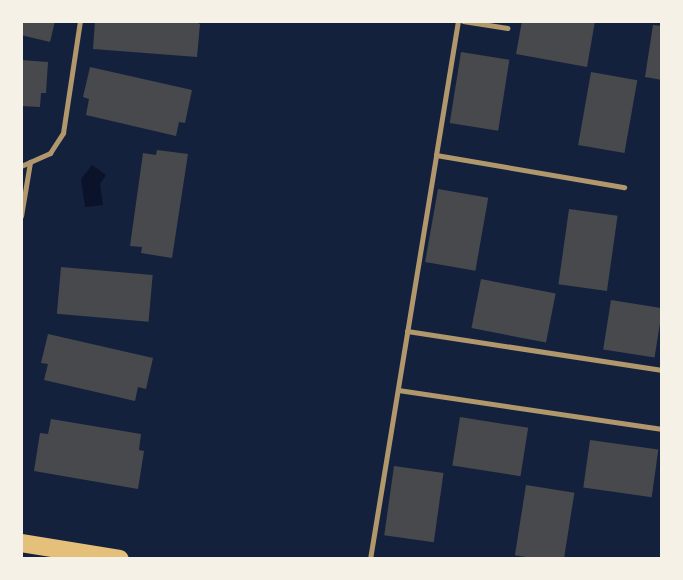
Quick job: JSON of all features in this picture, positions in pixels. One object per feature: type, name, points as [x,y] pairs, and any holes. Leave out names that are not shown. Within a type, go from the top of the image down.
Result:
[{"type":"main road","points":[[21,542],[120,559]]},
{"type":"lane","points":[[21,166],[50,153],[63,133],[80,21]]},
{"type":"lane","points":[[370,559],[458,21]]},
{"type":"lane","points":[[463,21],[508,28]]},
{"type":"lane","points":[[436,155],[624,187]]},
{"type":"lane","points":[[21,216],[30,162]]},
{"type":"lane","points":[[407,331],[662,370]]},
{"type":"lane","points":[[398,390],[662,429]]},
{"type":"water","points":[[92,165],[106,175],[100,184],[103,205],[85,207],[81,179]]},
{"type":"building","points":[[21,21],[55,21],[50,42],[21,35]]},
{"type":"building","points":[[95,21],[193,21],[200,24],[197,57],[93,49]]},
{"type":"building","points":[[522,21],[595,21],[587,67],[516,54]]},
{"type":"building","points":[[653,25],[662,26],[662,80],[645,77]]},
{"type":"building","points":[[461,52],[509,60],[498,131],[450,123]]},
{"type":"building","points":[[21,60],[48,62],[46,93],[41,93],[40,107],[21,106]]},
{"type":"building","points":[[90,67],[192,90],[185,123],[179,122],[176,136],[86,115],[89,99],[83,97]]},
{"type":"building","points":[[591,72],[637,80],[624,153],[578,145]]},
{"type":"building","points":[[157,150],[188,154],[172,258],[141,253],[142,247],[130,246],[143,153],[156,155]]},
{"type":"building","points":[[438,189],[488,198],[475,271],[425,262]]},
{"type":"building","points":[[569,209],[618,216],[607,291],[558,284]]},
{"type":"building","points":[[61,267],[153,275],[149,322],[57,314]]},
{"type":"building","points":[[481,279],[556,294],[546,343],[471,328]]},
{"type":"building","points":[[611,300],[662,308],[655,358],[603,349]]},
{"type":"building","points":[[48,334],[153,358],[146,389],[138,387],[135,401],[44,380],[48,364],[41,363]]},
{"type":"building","points":[[460,417],[528,428],[520,476],[452,465]]},
{"type":"building","points":[[51,419],[141,434],[139,450],[144,451],[138,489],[34,471],[40,433],[48,434]]},
{"type":"building","points":[[590,440],[658,450],[652,497],[583,488]]},
{"type":"building","points":[[394,466],[444,473],[434,542],[384,535]]},
{"type":"building","points":[[526,485],[574,493],[564,559],[515,555]]}]
